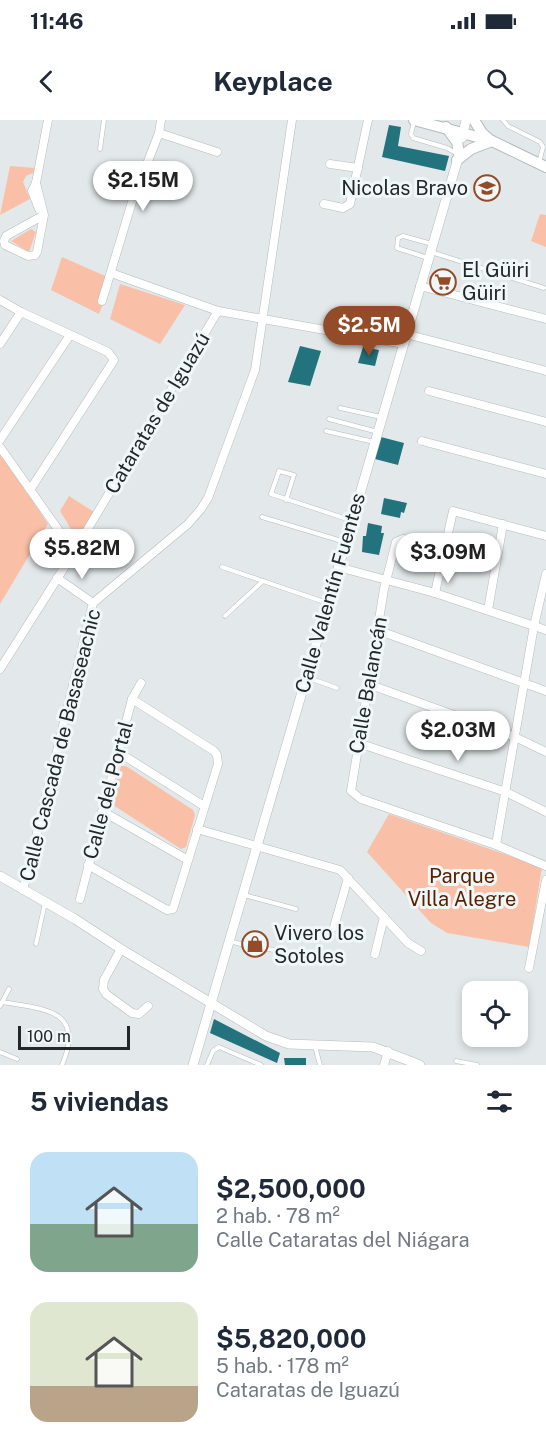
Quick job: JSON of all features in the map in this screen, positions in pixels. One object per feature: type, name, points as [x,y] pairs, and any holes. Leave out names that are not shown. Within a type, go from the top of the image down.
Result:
[{"type":"main road","points":[[414,120],[492,141],[542,166]]},
{"type":"main road","points":[[474,120],[482,133],[492,141]]},
{"type":"main road","points":[[445,127],[457,142],[458,156],[492,141]]},
{"type":"street","points":[[43,215],[6,236],[5,245],[28,256],[35,255],[37,252],[43,215],[32,194],[32,188],[36,183],[48,120]]},
{"type":"street","points":[[102,301],[132,202],[159,133],[161,120]]},
{"type":"street","name":"Calle Cascada de Basaseachic","points":[[23,890],[93,603],[188,524],[201,509],[208,498],[255,370],[292,120]]},
{"type":"street","points":[[324,204],[343,208],[349,205],[368,120]]},
{"type":"street","name":"Calle Valentín Fuentes","points":[[194,1065],[210,1002],[431,251],[466,120]]},
{"type":"street","points":[[159,133],[217,152]]},
{"type":"street","points":[[330,164],[358,168]]},
{"type":"street","points":[[111,273],[218,310],[261,319],[405,339],[546,371]]},
{"type":"street","points":[[420,286],[546,319]]},
{"type":"street","points":[[0,300],[108,352],[113,358],[113,364],[30,490]]},
{"type":"street","name":"Cataratas de Iguazú","points":[[0,669],[75,552],[218,310]]},
{"type":"street","points":[[0,345],[21,312]]},
{"type":"street","points":[[0,440],[70,334]]},
{"type":"street","points":[[429,391],[546,422]]},
{"type":"street","points":[[422,441],[546,474]]},
{"type":"street","points":[[0,447],[75,552]]},
{"type":"street","points":[[435,593],[453,511],[546,536]]},
{"type":"street","points":[[488,610],[503,524]]},
{"type":"street","name":"Calle Balancán","points":[[445,549],[409,540],[398,540],[384,589],[350,787],[354,795],[361,799],[496,845]]},
{"type":"street","points":[[338,567],[435,593],[546,630]]},
{"type":"street","points":[[546,574],[534,626],[496,845],[546,866]]},
{"type":"street","points":[[57,578],[93,603]]},
{"type":"street","points":[[377,630],[546,691]]},
{"type":"street","name":"Calle del Portal","points":[[80,899],[132,699],[141,683]]},
{"type":"street","points":[[368,684],[515,737],[546,752]]},
{"type":"street","points":[[88,865],[167,910],[173,909],[218,764],[214,751],[132,699]]},
{"type":"street","points":[[358,742],[506,792],[546,812]]},
{"type":"street","points":[[118,752],[204,806]]},
{"type":"street","points":[[102,811],[188,860]]},
{"type":"street","points":[[198,829],[340,870],[408,943],[421,951]]},
{"type":"street","points":[[0,876],[75,919],[254,1029],[279,1041],[315,1046],[366,1046],[420,1065]]},
{"type":"street","points":[[334,927],[348,878]]},
{"type":"street","points":[[529,968],[546,880]]},
{"type":"street","points":[[375,954],[384,917]]},
{"type":"street","points":[[121,949],[104,980],[106,994],[132,1013],[139,1014],[148,1006]]},
{"type":"street","points":[[384,1065],[388,1052]]},
{"type":"lane","points":[[100,149],[104,120]]},
{"type":"lane","points":[[414,120],[411,134],[413,138],[447,148],[458,156]]},
{"type":"lane","points":[[503,120],[508,126],[540,142],[543,147],[542,166]]},
{"type":"lane","points":[[431,251],[397,248],[398,238],[403,236],[431,251],[544,288]]},
{"type":"lane","points":[[340,408],[382,417]]},
{"type":"lane","points":[[329,419],[376,437]]},
{"type":"lane","points":[[326,430],[376,437]]},
{"type":"lane","points":[[286,500],[294,475],[279,471],[271,494],[286,500],[352,521]]},
{"type":"lane","points":[[262,518],[345,542]]},
{"type":"lane","points":[[222,567],[327,604]]},
{"type":"lane","points":[[225,616],[263,581]]},
{"type":"lane","points":[[306,677],[337,688]]},
{"type":"lane","points":[[242,895],[296,909]]},
{"type":"lane","points":[[36,944],[45,903]]},
{"type":"lane","points":[[228,941],[280,951]]},
{"type":"lane","points":[[9,989],[1,1004],[48,1009],[62,1017],[70,1034],[69,1050],[62,1065]]},
{"type":"lane","points":[[315,1046],[320,1065]]},
{"type":"lane","points":[[207,1065],[213,1051],[219,1047],[261,1065]]},
{"type":"lane","points":[[0,1052],[17,1059]]},
{"type":"lane","points":[[456,1061],[477,1065]]},
{"type":"green space","points":[[10,166],[35,168],[23,182],[30,199],[0,215]]},
{"type":"green space","points":[[540,214],[546,215],[546,247],[531,241]]},
{"type":"green space","points":[[31,229],[36,232],[29,252],[11,241]]},
{"type":"green space","points":[[62,257],[112,279],[99,314],[51,290]]},
{"type":"green space","points":[[120,284],[185,305],[160,344],[110,319]]},
{"type":"green space","points":[[0,452],[48,524],[0,604]]},
{"type":"green space","points":[[69,496],[94,512],[77,539],[60,511]]},
{"type":"green space","points":[[121,766],[126,766],[193,810],[195,815],[186,847],[181,849],[113,805],[112,798]]},
{"type":"green space","name":"Parque Villa Alegre","points":[[389,814],[542,867],[529,947],[447,933],[431,923],[367,852]]},
{"type":"building","points":[[389,125],[401,127],[398,146],[449,156],[445,171],[382,157]]},
{"type":"building","points":[[300,346],[321,351],[310,386],[288,382]]},
{"type":"building","points":[[363,347],[379,350],[375,366],[358,363]]},
{"type":"building","points":[[381,437],[404,443],[398,465],[375,459]]},
{"type":"building","points":[[384,498],[407,503],[400,518],[381,514]]},
{"type":"building","points":[[368,523],[382,526],[381,533],[384,533],[379,555],[362,552],[363,536],[366,536]]},
{"type":"building","points":[[214,1019],[280,1053],[277,1063],[210,1033]]},
{"type":"building","points":[[284,1058],[306,1058],[306,1065],[285,1065]]},
{"type":"place","name":"Nicolas Bravo","points":[[487,188]]},
{"type":"place","name":"El Güiri Güiri","points":[[443,282]]},
{"type":"place","name":"Vivero los Sotoles","points":[[255,944]]}]
